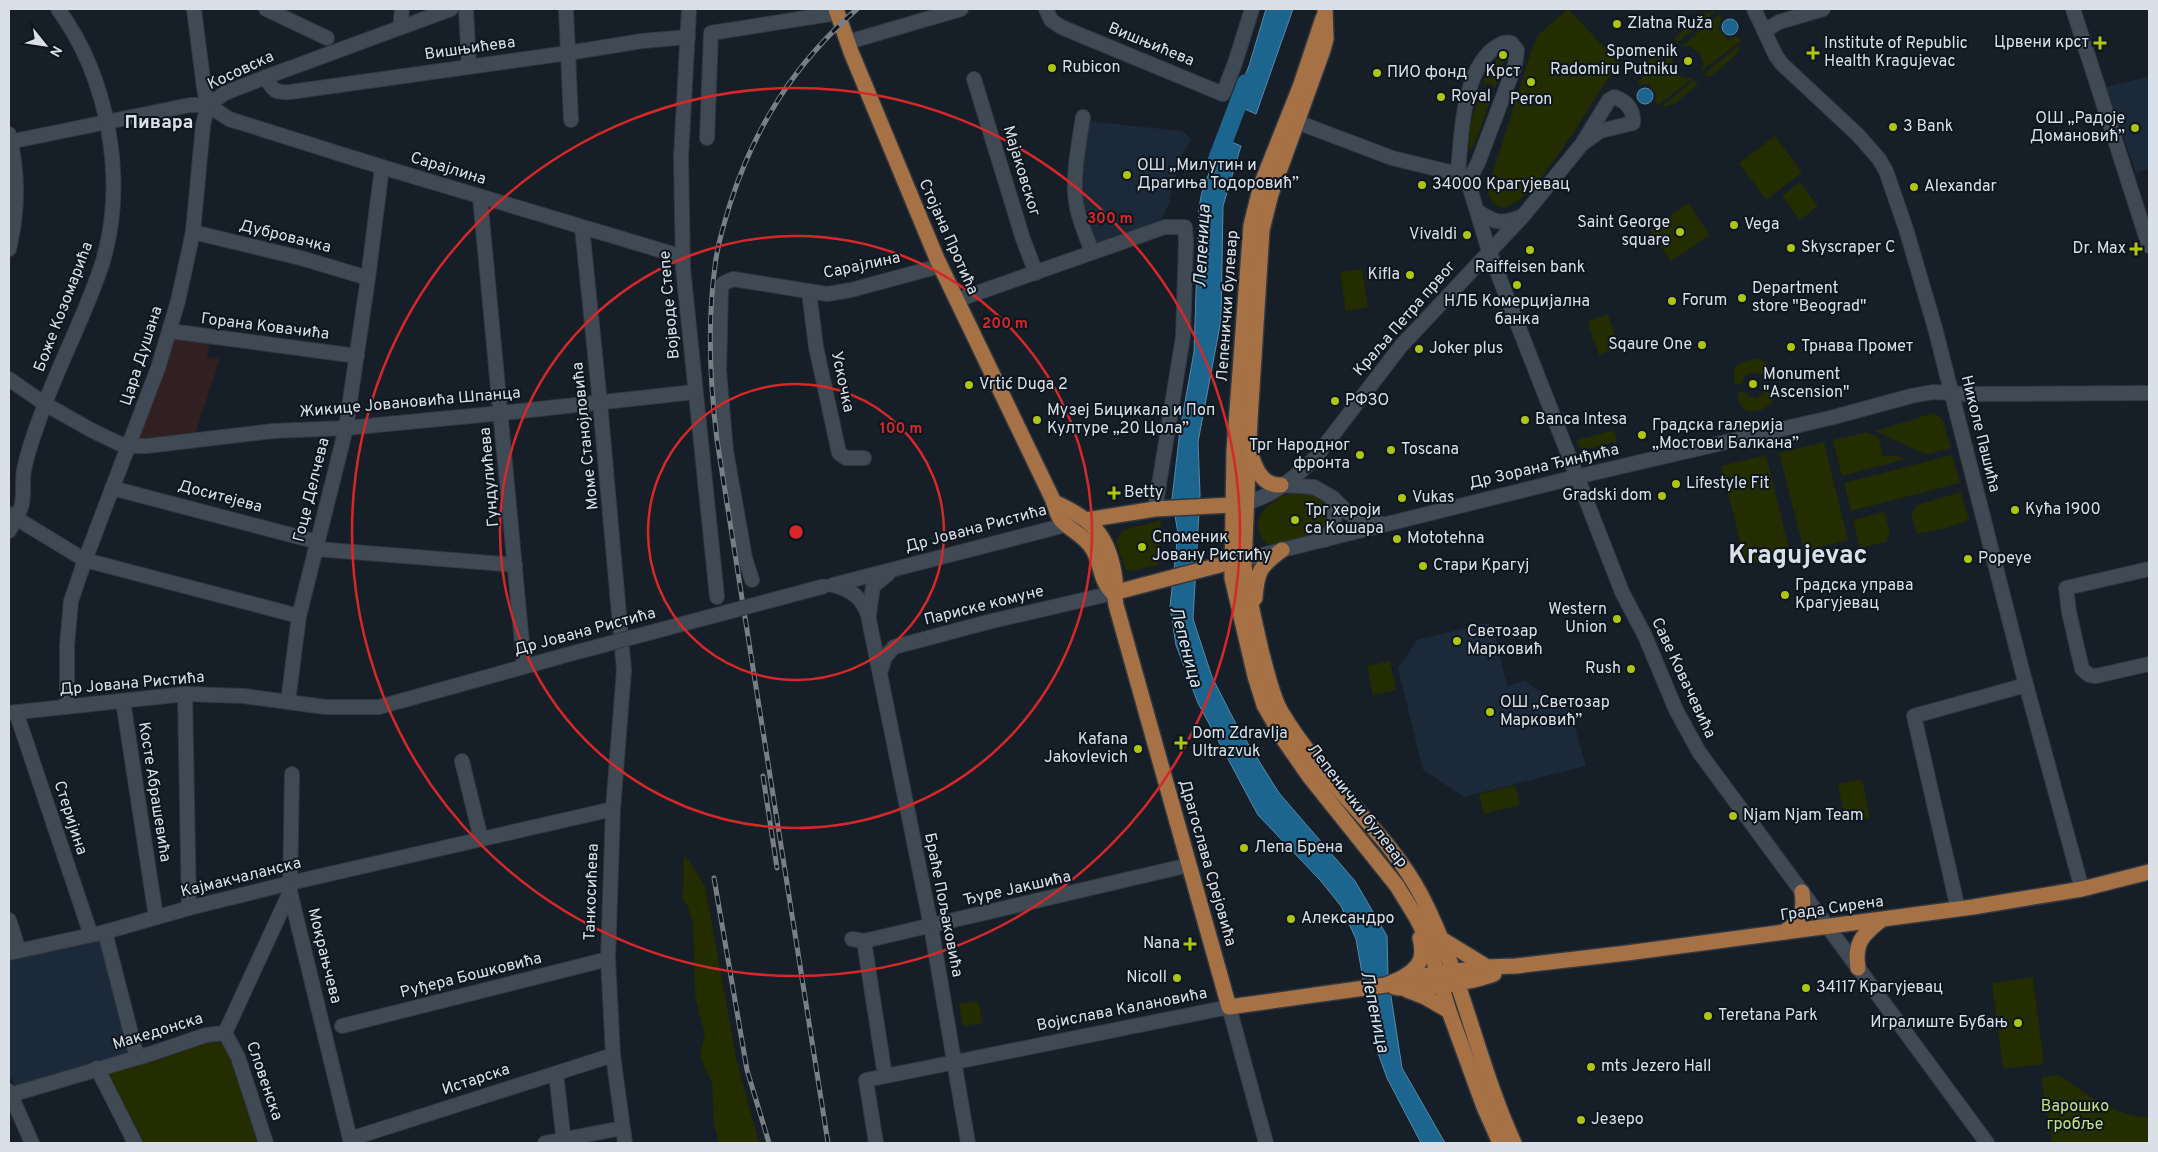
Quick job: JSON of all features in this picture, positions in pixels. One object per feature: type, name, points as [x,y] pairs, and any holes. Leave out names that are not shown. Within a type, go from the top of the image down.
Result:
[{"type":"main road","name":"Стојана Протића","points":[[836,11],[940,266],[1054,502]]},
{"type":"main road","name":"Лепенички булевар","points":[[1239,504],[1249,449],[1262,230],[1270,194],[1319,65],[1326,39],[1325,12]]},
{"type":"main road","name":"Лепенички булевар","points":[[1325,12],[1253,212],[1249,242],[1234,452],[1239,504],[1238,561],[1232,578],[1255,676],[1269,715],[1310,776],[1374,855],[1416,916],[1427,939],[1449,1011],[1484,1107],[1500,1143]]},
{"type":"main road","points":[[1249,449],[1255,466],[1263,478],[1269,483],[1281,485]]},
{"type":"main road","name":"Драгослава Срејовића","points":[[1054,502],[1086,520],[1100,533],[1108,549],[1114,578],[1113,593],[1229,1007]]},
{"type":"main road","name":"Драгослава Срејовића","points":[[1054,502],[1056,512],[1067,524],[1085,537],[1095,553],[1104,583],[1113,593]]},
{"type":"main road","name":"Др Јована Ристића","points":[[1086,520],[1159,509],[1239,504]]},
{"type":"main road","points":[[1095,553],[1100,533],[1116,515]]},
{"type":"main road","points":[[1253,617],[1258,572],[1266,562],[1282,550]]},
{"type":"main road","name":"Лепенички булевар","points":[[1238,561],[1247,585],[1253,617],[1273,691],[1284,716],[1322,770],[1394,852],[1421,894],[1443,940],[1476,1039],[1514,1143]]},
{"type":"main road","points":[[1113,593],[1238,561]]},
{"type":"main road","name":"Града Сирена","points":[[1439,980],[1516,966],[1958,909],[2082,889],[2149,872]]},
{"type":"main road","points":[[1782,933],[1798,921],[1803,913],[1802,892]]},
{"type":"main road","points":[[1416,916],[1422,956],[1419,966],[1396,984],[1449,1011]]},
{"type":"main road","points":[[1858,968],[1856,957],[1860,942],[1863,936],[1882,919]]},
{"type":"main road","points":[[1443,940],[1487,972],[1471,999],[1476,1039]]},
{"type":"main road","name":"Војислава Калановића","points":[[1229,1007],[1348,990],[1439,980]]},
{"type":"street","name":"Боже Козомарића","points":[[9,531],[12,516],[22,506],[24,470],[45,404],[93,288],[103,260],[110,230],[112,198],[108,123],[87,56],[58,9]]},
{"type":"street","name":"Цара Душана","points":[[67,706],[68,614],[85,560],[128,446],[146,405],[170,331],[193,232],[203,125],[208,105],[204,88],[194,9]]},
{"type":"street","points":[[266,9],[283,12],[327,38]]},
{"type":"street","points":[[400,27],[402,9]]},
{"type":"street","name":"Косовска","points":[[9,139],[108,123],[190,105],[208,105],[225,93],[451,9]]},
{"type":"street","points":[[466,9],[469,67]]},
{"type":"street","points":[[566,9],[571,120]]},
{"type":"street","name":"Војводе Степе","points":[[689,9],[681,157],[683,257],[716,597]]},
{"type":"street","points":[[848,42],[962,9]]},
{"type":"street","name":"Вишњићева","points":[[1046,9],[1051,20],[1061,27],[1223,94],[1252,9]]},
{"type":"street","name":"Николе Пашића","points":[[1754,9],[1776,56],[1782,64],[1858,135],[1879,159],[1886,171],[1918,271],[2026,685],[2082,889]]},
{"type":"street","points":[[1764,31],[1779,22],[1823,9]]},
{"type":"street","points":[[2073,9],[2149,246]]},
{"type":"street","points":[[707,138],[711,33],[836,11]]},
{"type":"street","name":"Вишњићева","points":[[266,77],[273,90],[280,93],[568,53],[632,42],[688,37]]},
{"type":"street","points":[[1511,43],[1517,50],[1515,65],[1481,154],[1463,178],[1462,120],[1475,77],[1490,51],[1502,44],[1511,43]]},
{"type":"street","name":"Мајаковског","points":[[974,79],[1023,238],[1036,273]]},
{"type":"street","name":"Сарајлина","points":[[208,105],[229,119],[480,197],[683,257]]},
{"type":"street","points":[[1083,117],[1078,155],[1076,196],[1079,214],[1092,252]]},
{"type":"street","points":[[1297,122],[1392,158],[1463,178]]},
{"type":"street","points":[[9,139],[14,160],[16,208],[9,249]]},
{"type":"street","name":"Краља Петра првог","points":[[1281,485],[1300,473],[1331,437],[1401,346],[1523,216],[1582,144]]},
{"type":"street","name":"Гоце Делчева","points":[[288,702],[299,616],[346,428],[382,167]]},
{"type":"street","name":"Саве Ковачевића","points":[[1463,178],[1477,211],[1489,251],[1622,592],[1645,636],[1686,731],[1699,752],[1987,1143]]},
{"type":"street","name":"Гундулићева","points":[[480,197],[502,413],[524,665]]},
{"type":"street","points":[[1477,211],[1491,220],[1502,222],[1508,222],[1523,216]]},
{"type":"street","points":[[956,300],[1165,227],[1183,226],[1186,230],[1183,337],[1159,509]]},
{"type":"street","name":"Моме Станојловића","points":[[582,227],[623,641]]},
{"type":"street","name":"Дубровачка","points":[[193,232],[301,258],[368,278]]},
{"type":"street","name":"Сарајлина","points":[[752,580],[745,558],[726,451],[719,371],[721,287],[733,278],[809,292],[836,293],[940,266]]},
{"type":"street","name":"Ускочка","points":[[809,292],[814,338],[839,453],[846,458],[864,458]]},
{"type":"street","name":"Горана Ковачића","points":[[170,331],[357,356]]},
{"type":"street","points":[[9,379],[45,404],[91,430],[128,446]]},
{"type":"street","name":"Жикице Јовановића Шпанца","points":[[128,446],[147,446],[274,431],[346,428],[695,392]]},
{"type":"street","name":"Др Зорана Ђинђића","points":[[1238,561],[1576,477],[1834,417],[1911,396],[1933,392],[1967,394],[2149,393]]},
{"type":"street","points":[[1239,504],[1265,495],[1281,485],[1314,487],[1333,498],[1355,517],[1384,524]]},
{"type":"street","name":"Доситејева","points":[[112,488],[317,545],[515,565]]},
{"type":"street","points":[[1325,540],[1335,523],[1336,513],[1333,498]]},
{"type":"street","points":[[12,516],[85,560],[299,616]]},
{"type":"street","name":"Др Јована Ристића","points":[[12,713],[185,694],[244,696],[326,707],[379,707],[460,686],[524,665],[1086,520]]},
{"type":"street","points":[[868,616],[871,592],[875,582],[899,568]]},
{"type":"street","points":[[2149,569],[2066,588],[2082,669],[2089,675],[2096,676],[2149,664]]},
{"type":"street","points":[[829,586],[853,592],[862,602],[868,616]]},
{"type":"street","name":"Париске комуне","points":[[894,647],[992,621],[1113,593]]},
{"type":"street","name":"Браће Пољаковића","points":[[868,616],[931,926],[968,1143]]},
{"type":"street","points":[[872,632],[881,641],[894,647],[885,657],[880,674]]},
{"type":"street","name":"Танкосићева","points":[[623,641],[624,689],[613,809],[608,959],[613,1055],[625,1143]]},
{"type":"street","points":[[1958,909],[1914,716],[2026,685]]},
{"type":"street","points":[[185,694],[189,908]]},
{"type":"street","name":"Косте Абрашевића","points":[[123,701],[156,917]]},
{"type":"street","name":"Стеријина","points":[[12,713],[91,935]]},
{"type":"street","points":[[462,761],[482,839]]},
{"type":"street","name":"Мокрањчева","points":[[292,774],[290,888],[351,1141]]},
{"type":"street","name":"Кајмакчаланска","points":[[14,952],[105,932],[189,908],[290,888],[482,839],[613,809]]},
{"type":"street","name":"Ђуре Јакшића","points":[[885,1076],[858,940],[931,926],[1189,866]]},
{"type":"street","name":"Македонска","points":[[9,1093],[137,1057],[206,1035],[225,1033],[290,888]]},
{"type":"street","points":[[9,920],[14,952]]},
{"type":"street","points":[[105,932],[137,1057]]},
{"type":"street","name":"Руђера Бошковића","points":[[342,1026],[608,959]]},
{"type":"street","name":"Војислава Калановића","points":[[876,1143],[866,1080],[1229,1007]]},
{"type":"street","name":"Драгослава Срејовића","points":[[1229,1007],[1266,1143]]},
{"type":"street","name":"Словенска","points":[[225,1033],[238,1057],[266,1143]]},
{"type":"street","name":"Истарска","points":[[351,1141],[613,1055]]},
{"type":"street","points":[[98,1068],[135,1143]]},
{"type":"street","points":[[556,1074],[564,1141]]},
{"type":"street","points":[[9,1093],[32,1143]]},
{"type":"street","points":[[545,1143],[564,1141],[622,1128]]},
{"type":"shaded area","name":"ОШ „Радоје Домановић”","points":[[2149,76],[2149,168],[2136,173],[2106,87]]},
{"type":"shaded area","name":"ОШ „Милутин и Драгиња Тодоровић”","points":[[1087,121],[1182,131],[1191,139],[1179,161],[1169,203],[1160,222],[1093,248],[1079,190]]},
{"type":"shaded area","points":[[174,337],[210,342],[207,357],[220,359],[195,434],[156,440],[139,439]]},
{"type":"shaded area","name":"ОШ „Светозар Марковић”","points":[[1487,623],[1493,626],[1507,686],[1524,681],[1570,710],[1586,766],[1464,797],[1423,770],[1398,668],[1417,640]]},
{"type":"shaded area","points":[[102,940],[131,1053],[16,1087],[9,1074],[9,958]]},
{"type":"green space","points":[[1568,9],[1621,65],[1605,83],[1571,136],[1540,179],[1524,196],[1510,205],[1498,206],[1490,198],[1488,187],[1533,46],[1539,34]]},
{"type":"green space","points":[[1716,11],[1678,42],[1674,38],[1702,14]]},
{"type":"green space","points":[[1720,14],[1722,18],[1718,27],[1728,40],[1737,36],[1741,41],[1701,71],[1703,64],[1700,53],[1689,46],[1681,47]]},
{"type":"green space","points":[[1742,43],[1735,56],[1708,78],[1704,74]]},
{"type":"green space","points":[[1665,46],[1669,50],[1635,79],[1641,67]]},
{"type":"green space","points":[[1502,53],[1506,53],[1506,57],[1495,88],[1489,83],[1482,84],[1487,72]]},
{"type":"green space","points":[[1673,53],[1672,64],[1675,72],[1683,77],[1693,78],[1658,105],[1655,101],[1657,95],[1648,84],[1641,85],[1638,81]]},
{"type":"green space","points":[[1694,80],[1698,85],[1674,104],[1660,108]]},
{"type":"green space","points":[[1478,98],[1483,102],[1490,100],[1477,138],[1469,153],[1470,127]]},
{"type":"green space","points":[[1775,136],[1802,173],[1766,200],[1739,163]]},
{"type":"green space","points":[[1800,182],[1818,206],[1800,220],[1782,196]]},
{"type":"green space","points":[[1688,203],[1710,235],[1671,261],[1650,230]]},
{"type":"green space","points":[[1362,269],[1368,307],[1346,311],[1340,272]]},
{"type":"green space","points":[[1608,314],[1619,348],[1599,355],[1587,321]]},
{"type":"green space","points":[[1754,359],[1767,363],[1770,377],[1764,379],[1761,374],[1752,372],[1744,377],[1742,383],[1735,385],[1734,373],[1736,366]]},
{"type":"green space","points":[[1772,385],[1774,399],[1762,409],[1747,411],[1740,404],[1737,393],[1744,391],[1748,396],[1757,398],[1764,392],[1766,387]]},
{"type":"green space","points":[[1934,413],[1943,420],[1951,448],[1927,454],[1875,431]]},
{"type":"green space","points":[[1614,430],[1617,441],[1584,450],[1579,447],[1577,440]]},
{"type":"green space","points":[[1867,432],[1879,438],[1883,456],[1897,456],[1906,459],[1842,476],[1833,440]]},
{"type":"green space","points":[[1824,442],[1848,540],[1804,551],[1779,453]]},
{"type":"green space","points":[[1766,455],[1790,553],[1746,565],[1721,466]]},
{"type":"green space","points":[[1952,455],[1960,483],[1851,511],[1844,483]]},
{"type":"green space","name":"Трг хероји са Кошара","points":[[1301,490],[1325,497],[1332,516],[1323,531],[1301,539],[1268,545],[1260,535],[1258,526],[1260,517],[1272,502]]},
{"type":"green space","points":[[1961,492],[1969,520],[1947,528],[1917,534],[1911,514],[1917,505]]},
{"type":"green space","points":[[1884,512],[1890,531],[1886,542],[1860,548],[1853,520]]},
{"type":"green space","points":[[1161,520],[1158,565],[1130,571],[1126,570],[1116,542],[1123,530]]},
{"type":"green space","points":[[1390,661],[1396,690],[1373,695],[1367,666]]},
{"type":"green space","points":[[1862,779],[1870,818],[1846,823],[1838,784]]},
{"type":"green space","points":[[1515,785],[1520,805],[1484,814],[1479,794]]},
{"type":"green space","points":[[684,853],[705,886],[736,1057],[759,1143],[719,1143],[714,1125],[712,1084],[700,1056],[705,1034],[695,996],[693,926],[688,907],[683,900]]},
{"type":"green space","name":"Игралиште Бубањ","points":[[2033,977],[2044,1064],[2003,1069],[1992,983]]},
{"type":"green space","points":[[978,1001],[983,1023],[963,1026],[959,1004]]},
{"type":"green space","points":[[218,1041],[227,1048],[258,1143],[138,1143],[107,1076],[111,1071],[162,1053]]},
{"type":"green space","name":"Варошко гробље","points":[[2059,1075],[2113,1109],[2137,1116],[2149,1117],[2149,1143],[2052,1143],[2041,1077]]},
{"type":"water","points":[[1266,9],[1293,9],[1256,114],[1233,104],[1249,66]]},
{"type":"water","points":[[1727,19],[1733,19],[1738,24],[1736,33],[1727,35],[1722,30],[1722,24]]},
{"type":"water","points":[[1642,88],[1648,88],[1653,93],[1651,102],[1642,104],[1637,99],[1637,93]]},
{"type":"water","points":[[1222,138],[1241,146],[1223,206],[1221,320],[1198,442],[1200,494],[1193,619],[1212,677],[1237,726],[1279,793],[1355,881],[1387,936],[1388,977],[1402,1068],[1445,1143],[1421,1143],[1387,1078],[1378,1053],[1356,939],[1341,906],[1320,880],[1258,815],[1198,703],[1176,645],[1170,607],[1178,533],[1172,499],[1180,430],[1194,352],[1199,207],[1202,192]]},
{"type":"waterway","name":"Лепеница","points":[[1216,162],[1246,83]]},
{"type":"railway","points":[[828,1143],[717,440],[711,375],[710,332],[719,242],[740,175],[752,148],[765,122],[796,74],[815,51],[857,9]]},
{"type":"railway","points":[[763,776],[777,868]]},
{"type":"railway","points":[[714,878],[747,1070],[769,1143]]},
{"type":"place","name":"Zlatna Ruža","points":[[1617,24]]},
{"type":"place","name":"Црвени крст","points":[[2100,43]]},
{"type":"place","name":"Institute of Republic Health Kragujevac","points":[[1813,53]]},
{"type":"place","name":"Крст","points":[[1503,55]]},
{"type":"place","name":"Spomenik Radomiru Putniku","points":[[1688,61]]},
{"type":"place","name":"Rubicon","points":[[1052,68]]},
{"type":"place","name":"ПИО фонд","points":[[1377,73]]},
{"type":"place","name":"Peron","points":[[1531,82]]},
{"type":"place","name":"Royal","points":[[1441,97]]},
{"type":"place","name":"3 Bank","points":[[1893,127]]},
{"type":"place","name":"ОШ „Радоје Домановић”","points":[[2135,128]]},
{"type":"place","name":"ОШ „Милутин и Драгиња Тодоровић”","points":[[1127,175]]},
{"type":"place","name":"34000 Крагујевац","points":[[1422,185]]},
{"type":"place","name":"Alexandar","points":[[1914,187]]},
{"type":"place","name":"Vega","points":[[1734,225]]},
{"type":"place","name":"Saint George square","points":[[1680,232]]},
{"type":"place","name":"Vivaldi","points":[[1467,235]]},
{"type":"place","name":"Skyscraper C","points":[[1791,248]]},
{"type":"place","name":"Dr. Max","points":[[2136,249]]},
{"type":"place","name":"Raiffeisen bank","points":[[1530,250]]},
{"type":"place","name":"Kifla","points":[[1410,275]]},
{"type":"place","name":"НЛБ Комерцијална банка","points":[[1517,285]]},
{"type":"place","name":"Department store \"Beograd\"","points":[[1742,298]]},
{"type":"place","name":"Forum","points":[[1672,301]]},
{"type":"place","name":"Sqaure One","points":[[1702,345]]},
{"type":"place","name":"Трнава Промет","points":[[1791,347]]},
{"type":"place","name":"Joker plus","points":[[1419,349]]},
{"type":"place","name":"Monument \"Ascension\"","points":[[1753,384]]},
{"type":"place","name":"Vrtić Duga 2","points":[[969,385]]},
{"type":"place","name":"РФЗО","points":[[1335,401]]},
{"type":"place","name":"Музеј Бицикала и Поп Културе „20 Цола”","points":[[1037,420]]},
{"type":"place","name":"Banca Intesa","points":[[1525,420]]},
{"type":"place","name":"Градска галерија „Мостови Балкана”","points":[[1642,435]]},
{"type":"place","name":"Toscana","points":[[1391,450]]},
{"type":"place","name":"Трг Народног фронта","points":[[1360,455]]},
{"type":"place","name":"Lifestyle Fit","points":[[1676,484]]},
{"type":"place","name":"Betty","points":[[1114,493]]},
{"type":"place","name":"Gradski dom","points":[[1662,496]]},
{"type":"place","name":"Vukas","points":[[1402,498]]},
{"type":"place","name":"Кућа 1900","points":[[2015,510]]},
{"type":"place","name":"Трг хероји са Кошара","points":[[1295,520]]},
{"type":"place","name":"Mototehna","points":[[1397,539]]},
{"type":"place","name":"Споменик Јовану Ристићу","points":[[1142,547]]},
{"type":"place","name":"Popeye","points":[[1968,559]]},
{"type":"place","name":"Стари Крагуј","points":[[1423,566]]},
{"type":"place","name":"Градска управа Крагујевац","points":[[1785,595]]},
{"type":"place","name":"Western Union","points":[[1617,619]]},
{"type":"place","name":"Светозар Марковић","points":[[1457,641]]},
{"type":"place","name":"Rush","points":[[1631,669]]},
{"type":"place","name":"ОШ „Светозар Марковић”","points":[[1490,712]]},
{"type":"place","name":"Dom Zdravlja Ultrazvuk","points":[[1181,743]]},
{"type":"place","name":"Kafana Jakovlevich","points":[[1138,749]]},
{"type":"place","name":"Njam Njam Team","points":[[1733,816]]},
{"type":"place","name":"Лепа Брена","points":[[1244,848]]},
{"type":"place","name":"Александро","points":[[1291,919]]},
{"type":"place","name":"Nana","points":[[1190,944]]},
{"type":"place","name":"Nicoll","points":[[1177,978]]},
{"type":"place","name":"34117 Крагујевац","points":[[1806,988]]},
{"type":"place","name":"Teretana Park","points":[[1708,1016]]},
{"type":"place","name":"Игралиште Бубањ","points":[[2018,1023]]},
{"type":"place","name":"mts Jezero Hall","points":[[1591,1067]]},
{"type":"place","name":"Језеро","points":[[1581,1120]]},
{"type":"district","name":"Пивара","points":[[159,123]]},
{"type":"district","name":"Kragujevac","points":[[1798,556]]}]
